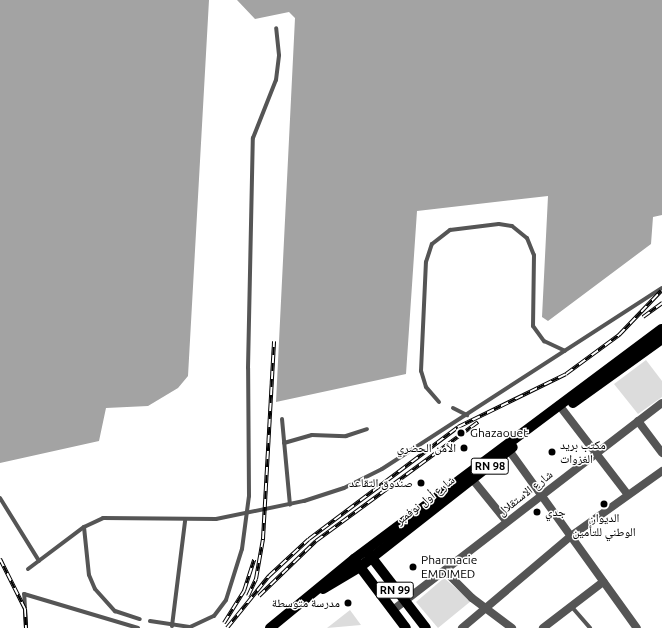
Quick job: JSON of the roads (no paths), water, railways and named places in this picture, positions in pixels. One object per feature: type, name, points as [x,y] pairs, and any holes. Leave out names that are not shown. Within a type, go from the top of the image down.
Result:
[{"type":"main road","name":"شارع أول نوفمبر","points":[[369,554],[662,329]]},
{"type":"main road","name":"شارع أول نوفمبر","points":[[561,407],[662,339]]},
{"type":"main road","name":"شارع أول نوفمبر","points":[[369,554],[473,480],[507,448]]},
{"type":"main road","name":"RN 98","points":[[270,628],[369,554]]},
{"type":"main road","name":"RN 99","points":[[369,554],[404,602],[426,628]]},
{"type":"main road","name":"RN 99","points":[[357,563],[406,628]]},
{"type":"street","name":"شارع الاستقلال","points":[[393,610],[446,571],[595,453],[662,403]]},
{"type":"street","points":[[561,407],[628,495]]},
{"type":"street","points":[[638,421],[662,453]]},
{"type":"street","points":[[507,448],[637,628]]},
{"type":"street","points":[[462,628],[486,610],[571,536],[662,471]]},
{"type":"street","points":[[473,480],[507,522]]},
{"type":"street","points":[[446,571],[486,610],[512,628]]},
{"type":"street","points":[[543,628],[603,582]]},
{"type":"lane","points":[[150,621],[172,626],[202,624],[223,606],[238,566],[248,514],[253,138],[276,80],[279,55],[276,28]]},
{"type":"lane","points":[[439,402],[426,387],[421,371],[426,262],[432,244],[450,230],[499,224],[512,226],[527,238],[534,255],[534,326],[544,341],[565,351]]},
{"type":"lane","points":[[28,569],[84,527],[109,517],[185,521],[248,514],[290,505],[364,479],[662,288]]},
{"type":"lane","points":[[453,408],[467,414]]},
{"type":"lane","points":[[282,419],[290,505]]},
{"type":"lane","points":[[284,443],[312,435],[346,436],[367,429]]},
{"type":"lane","points":[[0,498],[39,561]]},
{"type":"lane","points":[[172,626],[185,521]]},
{"type":"lane","points":[[84,527],[89,575],[95,589],[115,611],[140,619]]},
{"type":"lane","points":[[26,628],[24,594],[138,628]]},
{"type":"lane","points":[[571,606],[590,628]]},
{"type":"railway","points":[[227,628],[269,576],[309,539],[458,427],[566,374],[619,335],[661,291]]},
{"type":"railway","points":[[643,317],[662,303]]},
{"type":"railway","points":[[248,596],[256,579],[263,539],[274,341]]},
{"type":"railway","points":[[259,596],[316,541],[478,422]]},
{"type":"railway","points":[[0,559],[25,609],[26,628]]},
{"type":"railway","points":[[224,623],[244,591],[254,560]]},
{"type":"place","name":"Ghazaouet","points":[[461,433]]},
{"type":"place","name":"الأمن الحضري","points":[[464,448]]},
{"type":"place","name":"مكتب بريد الغزوات","points":[[552,452]]},
{"type":"place","name":"صندوق التقاعد","points":[[421,483]]},
{"type":"place","name":"الديوان الوطني للتأمين","points":[[604,504]]},
{"type":"place","name":"جدي","points":[[537,512]]},
{"type":"place","name":"Pharmacie EMDIMED","points":[[413,567]]},
{"type":"place","name":"مدرسة متوسطة","points":[[348,603]]}]
